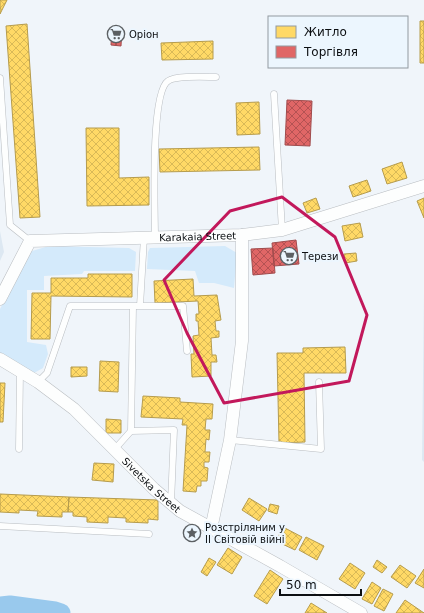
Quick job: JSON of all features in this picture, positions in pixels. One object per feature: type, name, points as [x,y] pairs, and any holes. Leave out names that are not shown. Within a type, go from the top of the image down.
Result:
[{"type":"street","name":"Karakaia Street","points":[[30,241],[242,235],[282,230],[424,186]]},
{"type":"street","points":[[211,529],[230,440],[242,341],[242,235]]},
{"type":"street","points":[[0,299],[30,241]]},
{"type":"street","name":"Sivetska Street","points":[[0,360],[38,382],[74,409],[154,489],[180,511],[361,613]]},
{"type":"lane","points":[[114,450],[131,431],[136,306],[150,237],[155,130],[163,86],[172,79],[216,77]]},
{"type":"lane","points":[[0,78],[10,225],[30,241]]},
{"type":"lane","points":[[274,94],[282,230]]},
{"type":"lane","points":[[38,382],[47,373],[70,306],[184,306],[187,351]]},
{"type":"lane","points":[[19,449],[20,371]]},
{"type":"lane","points":[[230,440],[321,449],[319,382]]},
{"type":"lane","points":[[131,431],[174,430],[171,503]]},
{"type":"lane","points":[[0,526],[149,534]]},
{"type":"highlighted area","points":[[282,197],[335,237],[367,315],[349,381],[224,403],[187,333],[164,280],[230,211]]},
{"type":"shaded area","points":[[0,231],[4,252],[0,261]]},
{"type":"shaded area","points":[[49,246],[129,248],[136,252],[135,271],[84,271],[82,274],[44,276],[44,290],[27,290],[27,342],[46,345],[48,354],[43,368],[34,373],[0,353],[0,309],[26,258],[32,251]]},
{"type":"shaded area","points":[[225,246],[237,253],[234,288],[214,283],[199,283],[195,271],[147,269],[148,252],[150,248]]},
{"type":"shaded area","points":[[424,292],[424,462],[422,460]]},
{"type":"building: Житло","points":[[0,0],[7,0],[0,14]]},
{"type":"building: Житло","points":[[420,21],[424,21],[424,63],[420,63]]},
{"type":"building: Житло","points":[[27,24],[40,217],[20,218],[6,26]]},
{"type":"building: Житло","points":[[213,41],[213,59],[162,60],[161,43]]},
{"type":"building: Житло","points":[[259,102],[260,134],[237,135],[236,103]]},
{"type":"building: Житло","points":[[86,128],[119,128],[119,178],[149,177],[149,205],[87,206]]},
{"type":"building: Житло","points":[[259,147],[260,170],[160,172],[159,149]]},
{"type":"building: Житло","points":[[402,162],[407,178],[387,184],[382,169]]},
{"type":"building: Житло","points":[[367,180],[371,191],[353,197],[349,186]]},
{"type":"building: Житло","points":[[316,198],[320,209],[307,213],[303,203]]},
{"type":"building: Житло","points":[[424,198],[424,218],[417,201]]},
{"type":"building: Житло","points":[[360,223],[363,237],[345,241],[342,226]]},
{"type":"building: Житло","points":[[356,253],[357,261],[345,263],[344,254]]},
{"type":"building: Житло","points":[[88,274],[132,274],[132,297],[51,296],[50,339],[31,339],[32,293],[51,293],[51,278],[88,278]]},
{"type":"building: Житло","points":[[193,279],[194,296],[217,295],[221,320],[215,321],[216,331],[219,331],[219,337],[211,338],[212,355],[216,355],[217,362],[211,362],[211,376],[192,377],[191,354],[194,354],[193,336],[199,335],[198,321],[196,321],[196,314],[199,314],[198,301],[155,303],[154,281]]},
{"type":"building: Житло","points":[[345,347],[346,373],[304,373],[305,442],[279,443],[277,353],[303,353],[303,348]]},
{"type":"building: Житло","points":[[100,361],[119,362],[118,392],[99,391]]},
{"type":"building: Житло","points":[[71,367],[87,367],[87,376],[71,377]]},
{"type":"building: Житло","points":[[0,383],[5,383],[3,422],[0,422]]},
{"type":"building: Житло","points":[[143,396],[180,398],[180,402],[213,404],[212,419],[206,419],[205,430],[210,430],[209,440],[206,439],[205,452],[210,452],[209,462],[204,462],[204,467],[208,468],[207,481],[201,481],[201,486],[197,486],[196,492],[183,491],[187,425],[182,425],[183,419],[141,417]]},
{"type":"building: Житло","points":[[106,419],[121,420],[121,433],[106,433]]},
{"type":"building: Житло","points":[[94,463],[114,464],[113,482],[92,480]]},
{"type":"building: Житло","points":[[0,494],[69,497],[68,512],[62,512],[62,517],[37,516],[38,511],[19,510],[19,513],[0,512]]},
{"type":"building: Житло","points":[[69,497],[158,500],[158,520],[148,519],[148,523],[126,522],[126,518],[108,517],[108,523],[87,522],[87,517],[73,516],[73,512],[68,512]]},
{"type":"building: Житло","points":[[249,498],[267,509],[259,521],[242,510]]},
{"type":"building: Житло","points":[[270,504],[279,506],[277,514],[268,511]]},
{"type":"building: Житло","points":[[283,527],[302,537],[295,550],[276,541]]},
{"type":"building: Житло","points":[[306,537],[324,546],[317,560],[299,550]]},
{"type":"building: Житло","points":[[228,548],[242,557],[232,574],[217,565]]},
{"type":"building: Житло","points":[[209,558],[216,562],[207,576],[201,572]]},
{"type":"building: Житло","points":[[377,560],[387,567],[382,573],[373,567]]},
{"type":"building: Житло","points":[[350,563],[365,573],[355,589],[339,579]]},
{"type":"building: Житло","points":[[400,565],[416,576],[407,588],[391,577]]},
{"type":"building: Житло","points":[[424,569],[424,588],[415,583]]},
{"type":"building: Житло","points":[[270,570],[283,579],[267,604],[254,596]]},
{"type":"building: Житло","points":[[372,582],[381,588],[372,604],[362,599]]},
{"type":"building: Житло","points":[[383,589],[393,594],[384,611],[374,606]]},
{"type":"building: Житло","points":[[405,600],[424,613],[396,613]]},
{"type":"building: Житло","points":[[311,603],[327,613],[305,613]]},
{"type":"building: Торгівля","points":[[112,27],[122,28],[121,46],[111,45]]},
{"type":"building: Торгівля","points":[[287,100],[312,101],[310,146],[285,145]]},
{"type":"building: Торгівля","points":[[296,240],[299,264],[274,266],[272,243]]},
{"type":"building: Торгівля","points":[[273,248],[275,273],[253,275],[251,249]]},
{"type":"waterway","points":[[0,606],[10,605],[61,613]]},
{"type":"place","name":"Оріон","points":[[116,34]]},
{"type":"place","name":"Терези","points":[[289,256]]},
{"type":"place","name":"Розстріляним у II Світовій війні","points":[[192,533]]}]
